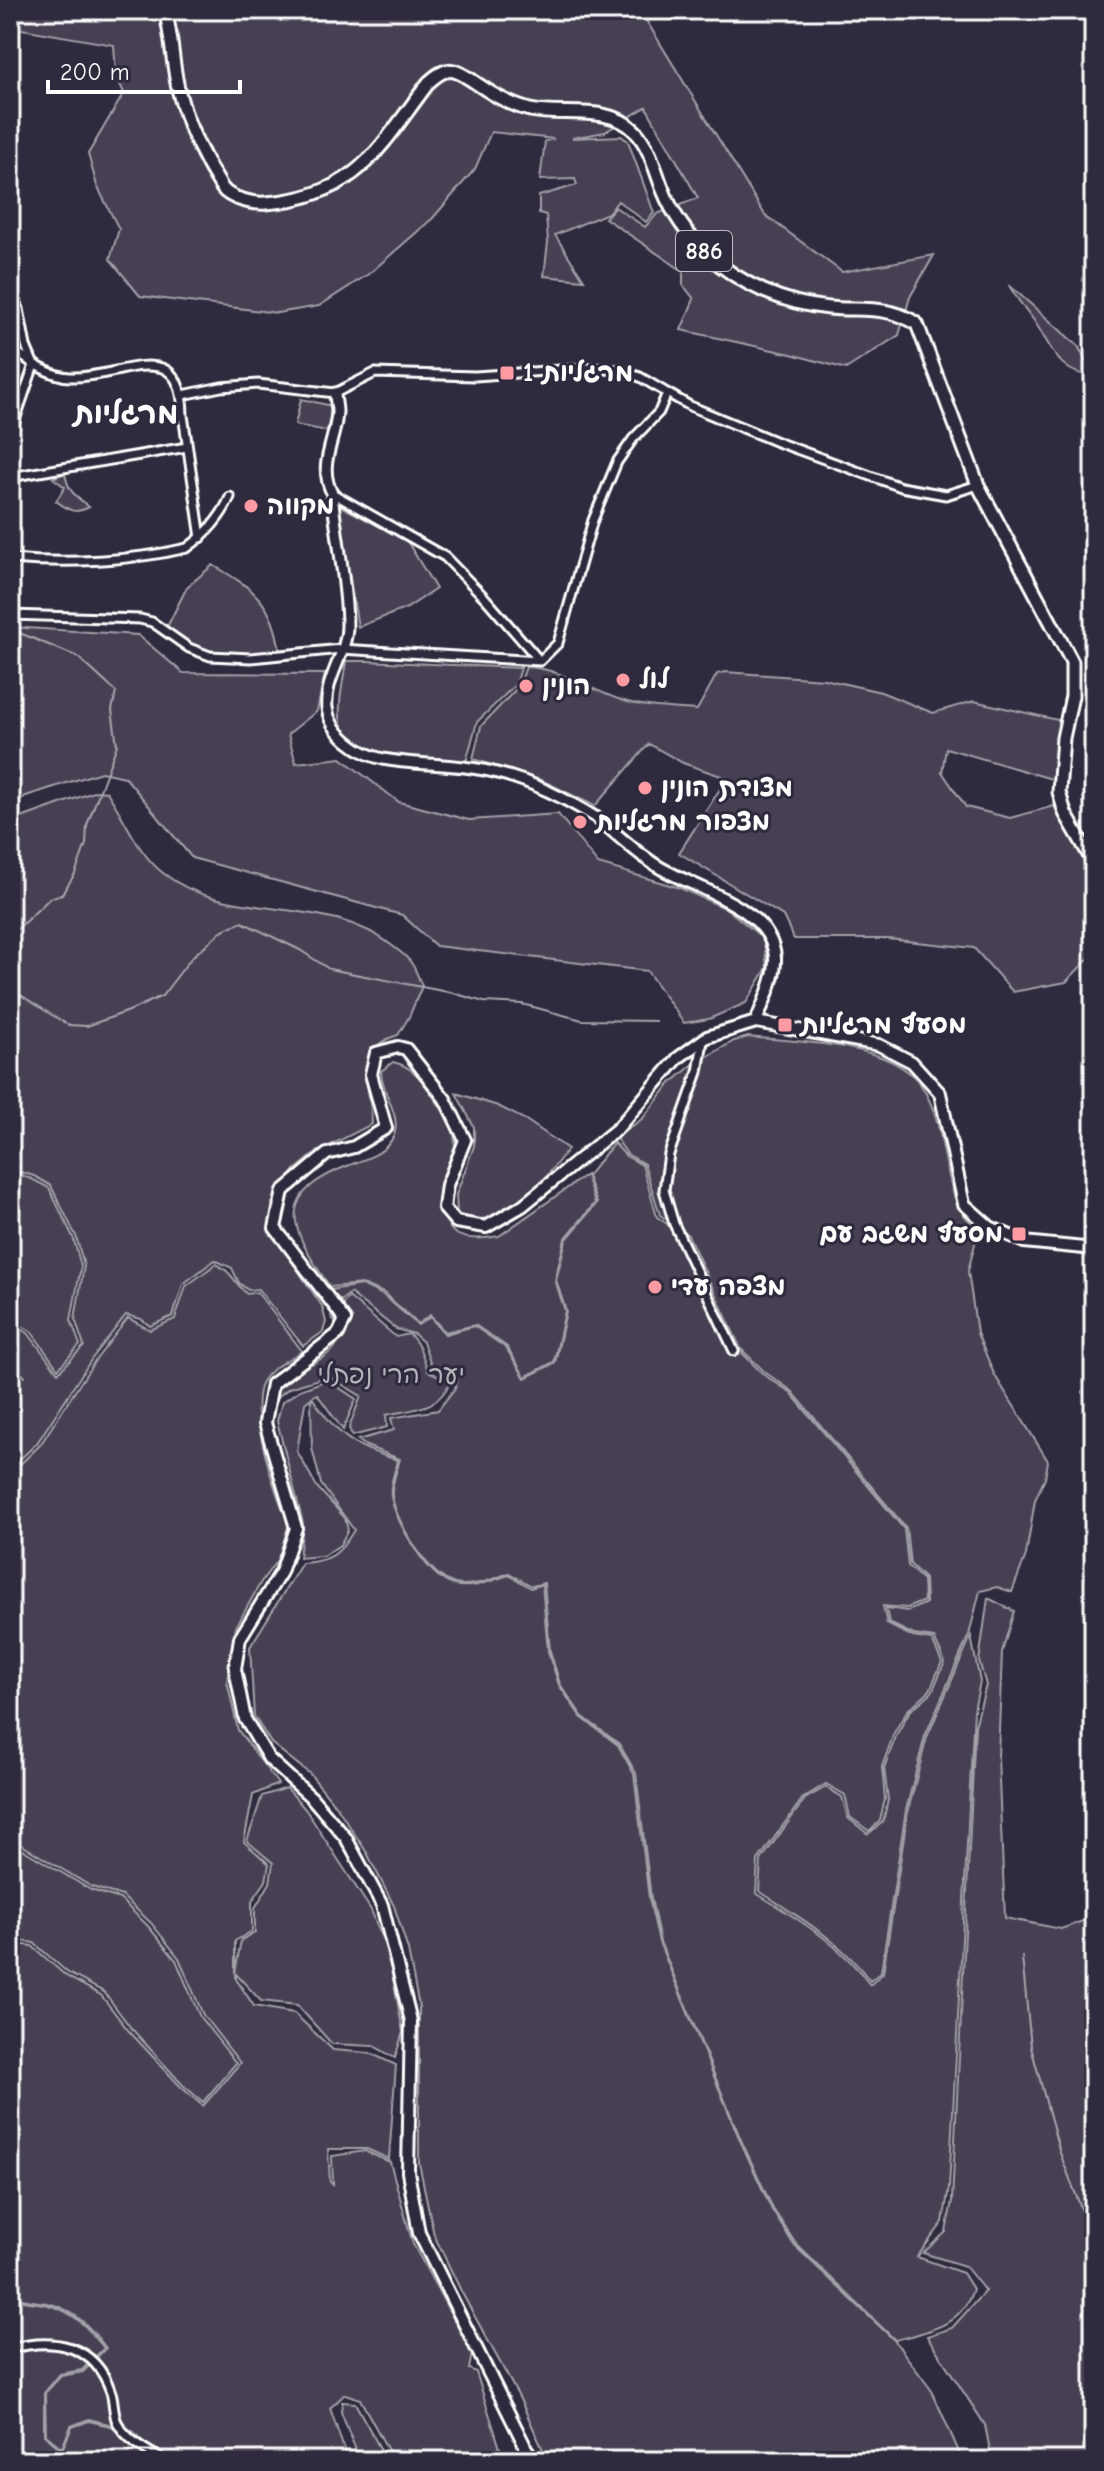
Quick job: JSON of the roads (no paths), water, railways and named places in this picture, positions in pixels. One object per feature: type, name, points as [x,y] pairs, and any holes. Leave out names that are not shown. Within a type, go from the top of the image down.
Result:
[{"type":"main road","name":"886","points":[[165,10],[180,99],[199,143],[224,191],[255,204],[292,201],[335,186],[368,164],[429,82],[441,71],[455,70],[520,107],[605,116],[624,122],[635,131],[649,151],[665,194],[700,247],[762,290],[790,301],[835,309],[887,310],[917,324],[978,485],[1072,662],[1072,696],[1063,738],[1059,792],[1065,813],[1094,863]]},
{"type":"main road","points":[[597,818],[659,868],[734,905],[766,931],[775,960],[756,1022]]},
{"type":"main road","points":[[535,2461],[419,2233],[408,2172],[411,2021],[382,1905],[346,1838],[312,1798],[269,1759],[245,1719],[235,1669],[240,1638],[281,1572],[296,1528],[265,1423],[272,1384],[338,1334],[345,1320],[275,1228],[283,1191],[327,1154],[354,1147],[386,1128],[371,1074],[376,1053],[398,1047],[406,1049],[445,1099],[465,1140],[447,1185],[444,1208],[456,1222],[486,1227],[522,1206],[618,1128],[678,1058],[703,1039],[756,1022],[879,1045],[912,1062],[940,1093],[964,1204],[990,1227],[1024,1242],[1094,1249]]},
{"type":"street","points":[[10,289],[19,309],[26,346],[34,365],[10,435]]},
{"type":"street","points":[[10,347],[34,365],[67,378],[89,377],[146,365],[159,365],[172,372],[183,395],[187,447],[201,538]]},
{"type":"street","points":[[183,395],[221,387],[258,384],[335,393],[375,373],[475,376],[589,368],[618,370],[640,377],[690,406],[777,442],[901,487],[946,495],[978,485]]},
{"type":"street","points":[[335,393],[337,414],[327,450],[325,475],[332,493],[347,630],[329,687],[327,708],[333,726],[350,742],[379,759],[469,766],[531,782],[597,818]]},
{"type":"street","points":[[10,615],[140,619],[152,622],[189,648],[210,656],[251,658],[341,649],[540,661],[558,643],[593,520],[617,462],[633,439],[659,412],[667,393]]},
{"type":"street","points":[[10,477],[187,447]]},
{"type":"street","points":[[332,493],[445,557],[540,661]]},
{"type":"street","points":[[10,559],[60,564],[187,548],[201,538],[224,511],[230,497]]},
{"type":"street","points":[[703,1039],[698,1072],[669,1154],[664,1190],[674,1224],[734,1351]]},
{"type":"street","points":[[10,2349],[37,2342],[82,2350],[101,2371],[110,2390],[116,2421],[135,2443],[165,2461]]},
{"type":"waterway","points":[[10,629],[78,657],[116,692],[112,710],[117,745],[87,825],[86,844],[75,874],[62,894],[50,898],[10,936]]},
{"type":"waterway","points":[[10,991],[68,1025],[87,1026],[162,996],[192,957],[223,930],[242,922],[300,950],[329,969],[484,1002],[522,1004],[582,1020],[656,1021]]},
{"type":"waterway","points":[[10,1362],[25,1377]]},
{"type":"waterway","points":[[1022,1957],[1031,2047],[1060,2153],[1094,2242]]},
{"type":"place","name":"מרגליות 1","points":[[507,373]]},
{"type":"place","name":"מקווה","points":[[251,506]]},
{"type":"place","name":"לול","points":[[623,680]]},
{"type":"place","name":"הונין","points":[[526,686]]},
{"type":"place","name":"מצודת הונין","points":[[645,788]]},
{"type":"place","name":"מצפור מרגליות","points":[[580,822]]},
{"type":"place","name":"מסעף מרגליות","points":[[785,1025]]},
{"type":"place","name":"מסעף משגב עם","points":[[1019,1234]]},
{"type":"place","name":"מצפה עדי","points":[[655,1287]]},
{"type":"district","name":"מרגליות","points":[[126,413]]},
{"type":"park label","name":"יער הרי נפתלי","points":[[391,1375]]}]
